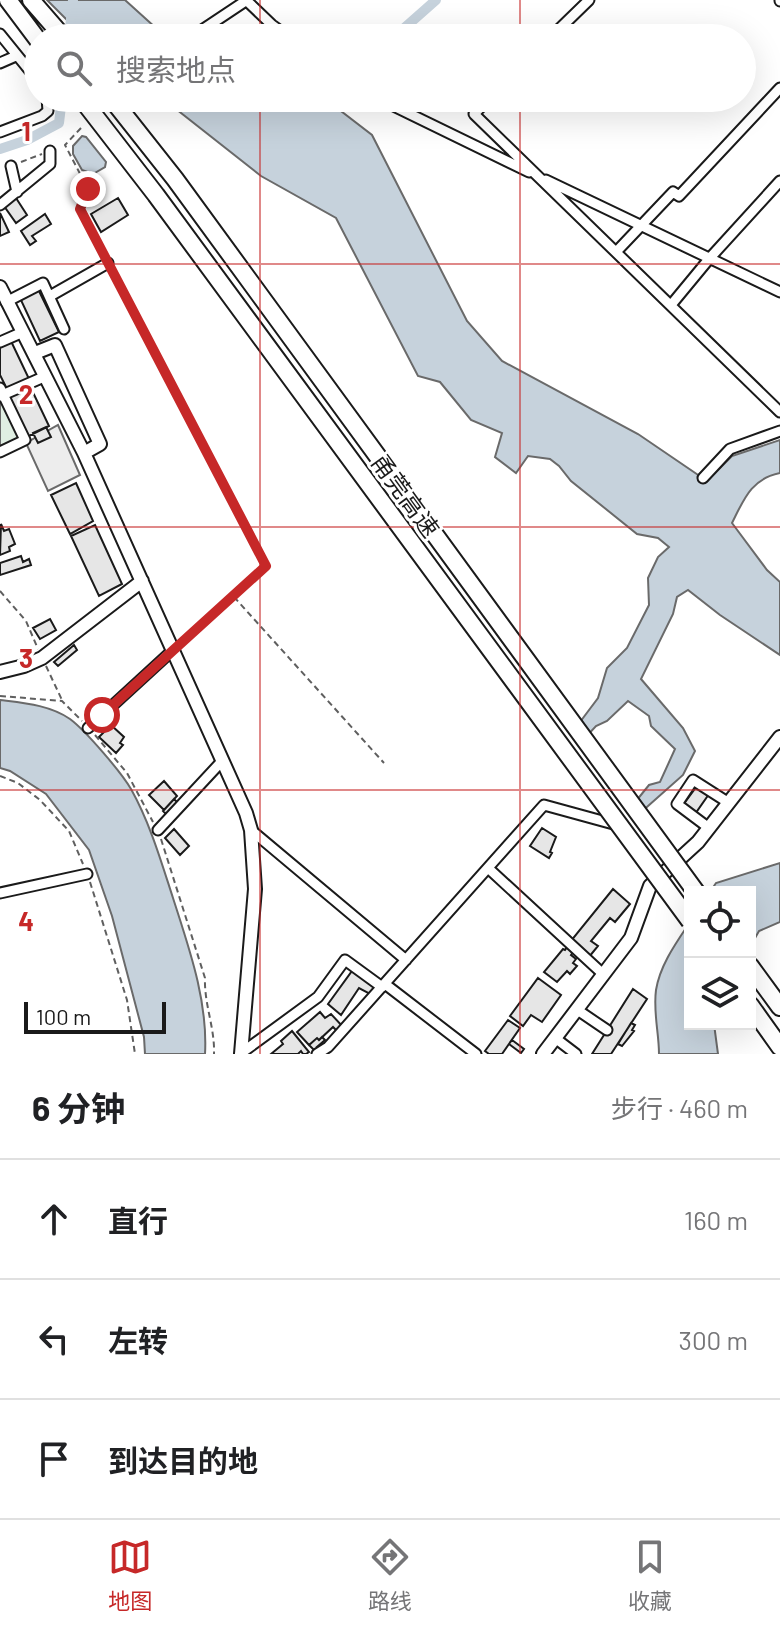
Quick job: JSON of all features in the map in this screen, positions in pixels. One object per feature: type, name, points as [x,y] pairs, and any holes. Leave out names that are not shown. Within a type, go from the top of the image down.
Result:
[{"type":"highway","points":[[8,0],[26,24]]},
{"type":"highway","points":[[31,0],[52,24]]},
{"type":"highway","name":"甬莞高速","points":[[92,112],[684,913]]},
{"type":"highway","name":"甬莞高速","points":[[122,112],[175,179],[692,886]]},
{"type":"highway","points":[[756,974],[780,1007]]},
{"type":"highway","points":[[756,1013],[780,1047]]},
{"type":"street","points":[[211,24],[247,0],[271,24]]},
{"type":"street","points":[[563,24],[584,2]]},
{"type":"street","points":[[0,34],[24,65]]},
{"type":"street","points":[[0,63],[16,56]]},
{"type":"street","points":[[616,252],[673,192],[679,196],[780,88]]},
{"type":"street","points":[[0,132],[47,112]]},
{"type":"street","points":[[406,112],[780,292]]},
{"type":"street","points":[[476,112],[474,114],[780,412]]},
{"type":"street","points":[[0,205],[50,164],[50,151]]},
{"type":"street","points":[[11,166],[17,192]]},
{"type":"street","points":[[671,305],[780,181]]},
{"type":"street","points":[[50,296],[108,263]]},
{"type":"street","points":[[64,329],[43,283],[2,295],[35,353],[84,453],[223,760],[251,830],[255,889],[241,1054]]},
{"type":"street","points":[[0,342],[23,332]]},
{"type":"street","points":[[35,353],[55,345],[100,444],[84,453]]},
{"type":"street","points":[[0,452],[25,440],[1,393],[46,376]]},
{"type":"street","points":[[703,478],[730,449],[780,431]]},
{"type":"street","points":[[0,672],[42,658],[142,581]]},
{"type":"street","points":[[88,728],[173,650]]},
{"type":"street","points":[[543,1054],[631,938],[650,886],[698,842],[780,737]]},
{"type":"street","points":[[158,830],[223,760]]},
{"type":"street","points":[[709,828],[677,804],[693,780],[729,803]]},
{"type":"street","points":[[317,1054],[331,1050],[384,985],[544,805],[622,827]]},
{"type":"street","points":[[251,830],[406,960]]},
{"type":"street","points":[[488,868],[603,974]]},
{"type":"street","points":[[0,893],[87,874]]},
{"type":"street","points":[[241,1054],[318,997],[345,960],[384,985],[476,1054]]},
{"type":"street","points":[[576,1009],[607,1030]]},
{"type":"street","points":[[555,1038],[576,1054]]},
{"type":"path","points":[[11,166],[65,145],[81,128]]},
{"type":"path","points":[[65,145],[88,189],[80,209],[266,566],[173,650]]},
{"type":"path","points":[[0,591],[26,621],[62,701],[127,773],[158,830],[205,978],[214,1054]]},
{"type":"path","points":[[233,596],[384,763]]},
{"type":"path","points":[[0,696],[62,701]]},
{"type":"path","points":[[0,776],[18,783],[40,800],[69,831],[87,874],[127,1000],[135,1054]]},
{"type":"green space","points":[[0,399],[21,438],[0,448]]},
{"type":"shaded area","points":[[47,0],[125,0],[152,24],[71,24]]},
{"type":"shaded area","points":[[180,112],[342,112],[372,135],[467,321],[502,361],[638,434],[707,481],[732,456],[780,440],[780,473],[755,485],[732,523],[767,570],[780,582],[780,655],[688,590],[677,597],[673,614],[641,679],[683,728],[695,751],[683,775],[639,814],[632,806],[649,785],[660,782],[675,749],[651,726],[649,716],[628,701],[584,739],[577,726],[598,698],[607,668],[627,648],[649,605],[648,578],[658,557],[669,547],[658,538],[637,534],[571,481],[550,459],[528,456],[516,473],[495,457],[502,433],[471,420],[440,382],[418,376],[336,218],[261,176]]},
{"type":"shaded area","points":[[82,136],[106,162],[105,167],[93,174],[82,170],[73,154],[73,146]]},
{"type":"shaded area","points":[[58,425],[80,475],[48,491],[26,443]]},
{"type":"shaded area","points":[[0,700],[45,708],[70,719],[103,752],[131,789],[155,842],[191,955],[204,1014],[205,1054],[145,1054],[144,1037],[112,916],[89,850],[46,794],[0,768]]},
{"type":"shaded area","points":[[780,863],[780,922],[759,931],[756,936],[756,886],[714,886]]},
{"type":"shaded area","points":[[684,931],[684,1030],[715,1030],[718,1054],[659,1054],[656,990],[669,954]]},
{"type":"building","points":[[16,198],[27,215],[16,223],[4,206]]},
{"type":"building","points":[[118,198],[128,215],[101,232],[91,214]]},
{"type":"building","points":[[0,213],[9,232],[0,236]]},
{"type":"building","points":[[45,214],[51,224],[32,236],[36,241],[30,245],[21,231]]},
{"type":"building","points":[[38,289],[59,332],[40,341],[20,298]]},
{"type":"building","points":[[10,339],[30,381],[8,391],[0,375],[0,344]]},
{"type":"building","points":[[29,384],[49,426],[27,437],[6,395]]},
{"type":"building","points":[[46,427],[51,437],[38,443],[33,433]]},
{"type":"building","points":[[76,483],[93,521],[70,534],[51,495]]},
{"type":"building","points":[[1,524],[4,531],[9,529],[15,544],[9,547],[10,551],[0,555]]},
{"type":"building","points":[[95,525],[122,584],[99,596],[71,536]]},
{"type":"building","points":[[21,556],[23,562],[29,559],[31,565],[0,575],[0,563]]},
{"type":"building","points":[[50,619],[56,630],[40,639],[33,628]]},
{"type":"building","points":[[74,645],[77,650],[58,666],[54,662]]},
{"type":"building","points":[[111,725],[124,737],[120,743],[123,745],[116,753],[99,737]]},
{"type":"building","points":[[164,781],[177,796],[164,810],[149,795]]},
{"type":"building","points":[[697,786],[709,794],[695,814],[683,805]]},
{"type":"building","points":[[174,799],[179,804],[168,816],[163,811]]},
{"type":"building","points":[[542,828],[556,837],[549,858],[530,846]]},
{"type":"building","points":[[174,829],[189,846],[180,855],[165,838]]},
{"type":"building","points":[[613,889],[630,904],[615,922],[610,918],[591,941],[598,946],[589,957],[570,942]]},
{"type":"building","points":[[568,946],[574,951],[571,955],[576,959],[573,963],[577,966],[557,982],[544,972]]},
{"type":"building","points":[[352,971],[379,990],[370,994],[359,988],[341,1015],[328,1004]]},
{"type":"building","points":[[538,978],[561,995],[542,1022],[531,1015],[523,1026],[510,1016]]},
{"type":"building","points":[[633,989],[647,999],[611,1054],[592,1054]]},
{"type":"building","points":[[320,1012],[325,1018],[331,1014],[344,1028],[339,1033],[333,1027],[309,1045],[297,1032]]},
{"type":"building","points":[[508,1020],[520,1028],[502,1054],[489,1054],[485,1051]]},
{"type":"building","points":[[631,1023],[635,1025],[634,1031],[622,1046],[618,1044]]},
{"type":"building","points":[[292,1031],[309,1052],[271,1054],[283,1044],[281,1041]]},
{"type":"building","points":[[322,1037],[325,1040],[316,1052],[309,1045]]},
{"type":"building","points":[[512,1040],[524,1049],[521,1053],[509,1044]]},
{"type":"waterway","points":[[70,24],[73,0]]},
{"type":"waterway","points":[[409,24],[436,0]]},
{"type":"waterway","points":[[0,149],[27,140],[59,123],[60,112]]},
{"type":"route","points":[[88,189],[80,209],[266,566],[102,715]]}]
